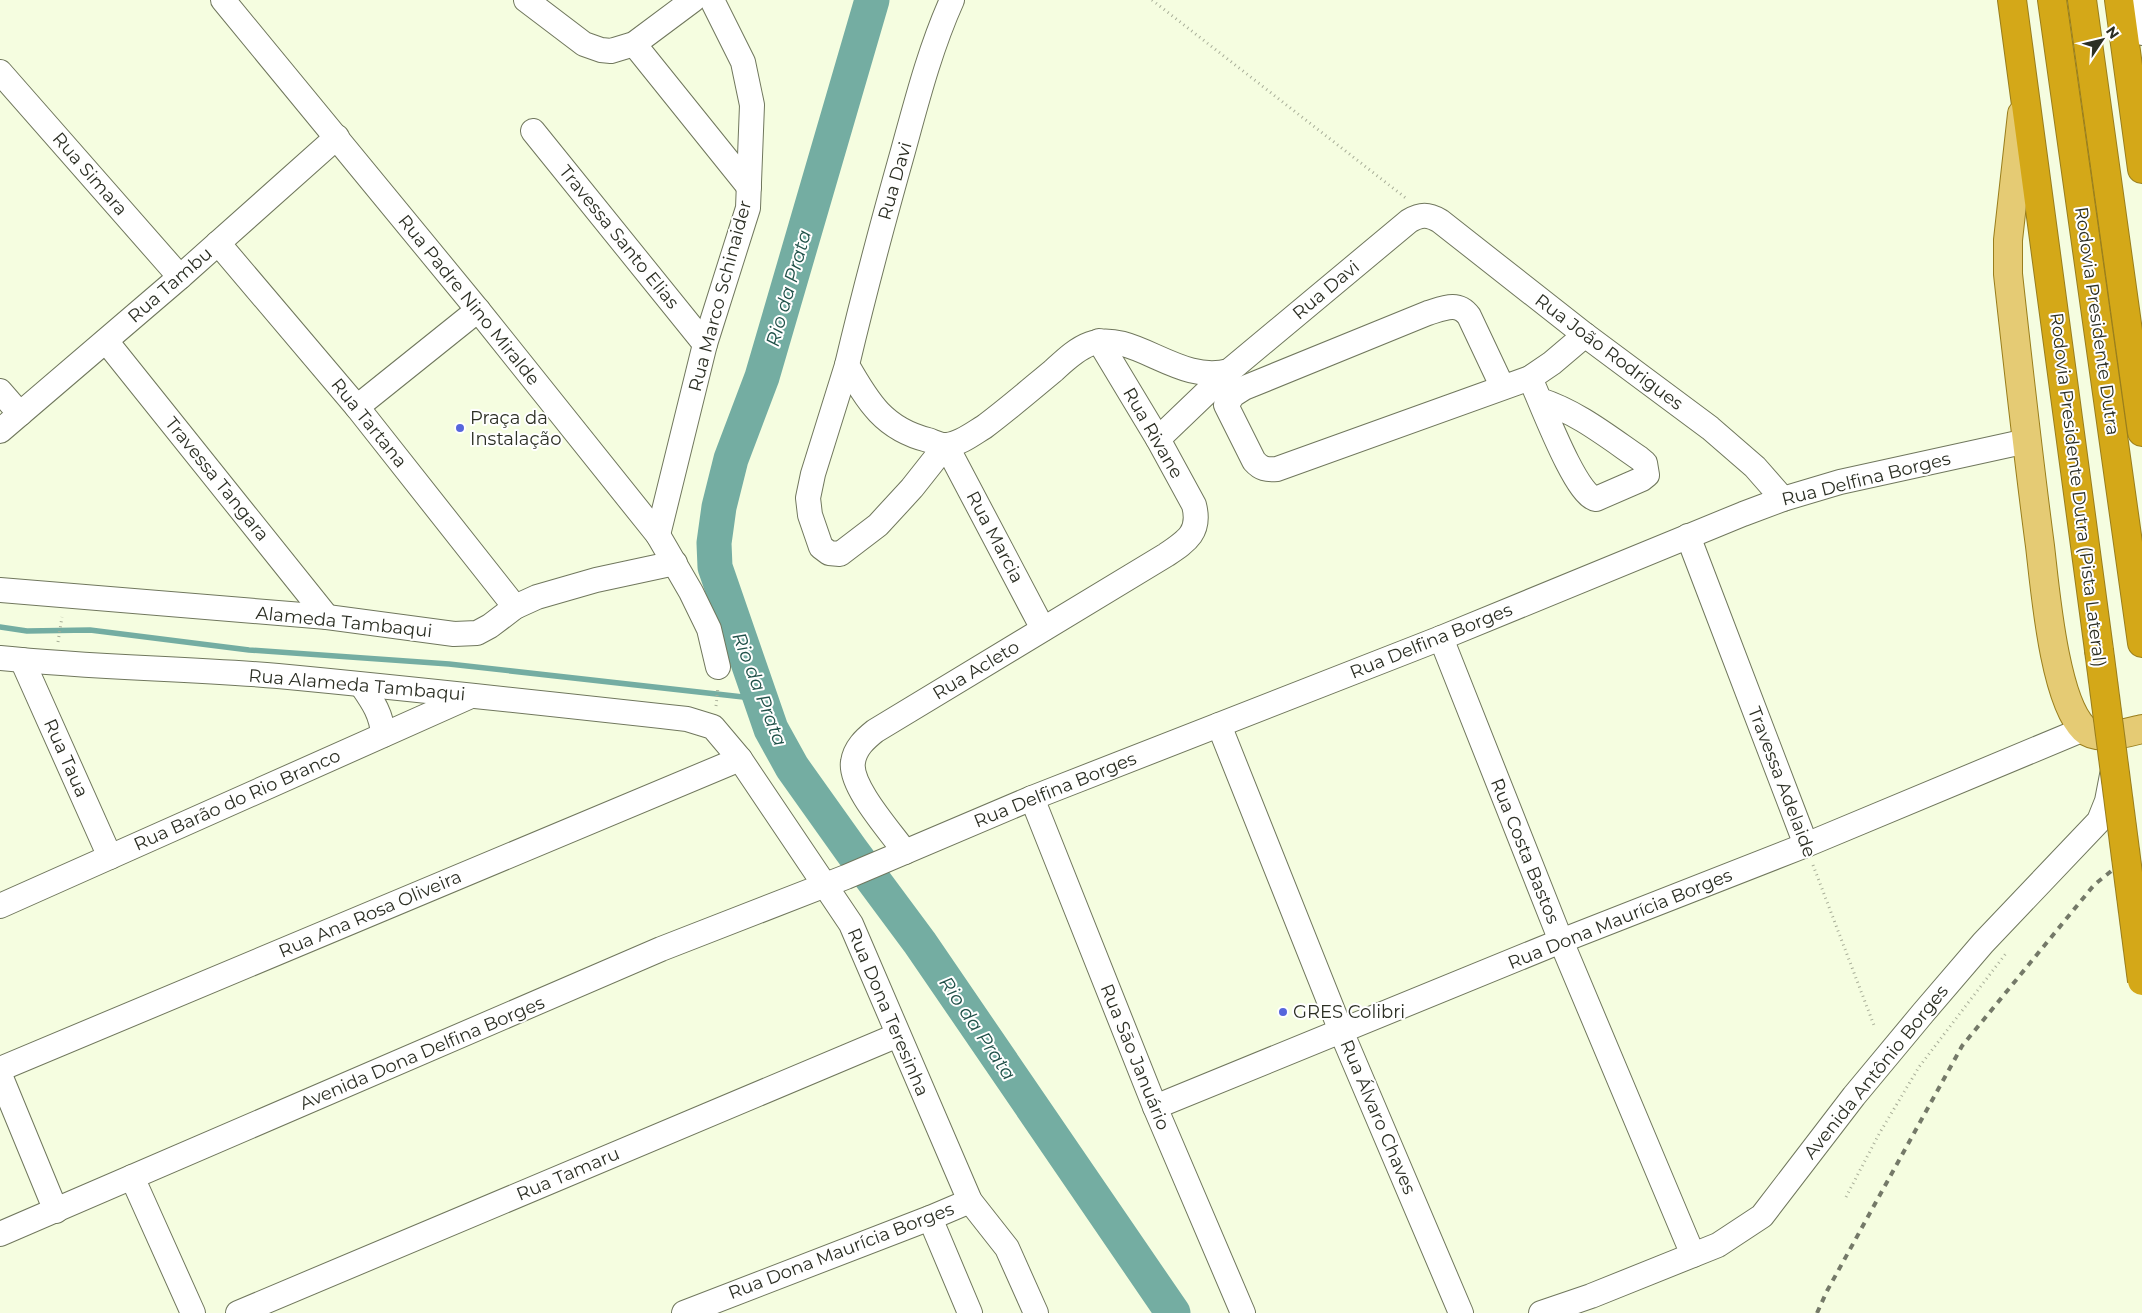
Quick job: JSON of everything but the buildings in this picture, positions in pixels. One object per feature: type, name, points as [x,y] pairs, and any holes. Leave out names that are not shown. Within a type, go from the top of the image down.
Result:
[{"type":"highway","name":"Rodovia Presidente Dutra (Pista Lateral)","points":[[2012,0],[2142,981]]},
{"type":"highway","name":"Rodovia Presidente Dutra","points":[[2052,0],[2142,643]]},
{"type":"highway","name":"Rodovia Presidente Dutra","points":[[2082,0],[2142,432]]},
{"type":"highway","points":[[2120,0],[2142,169]]},
{"type":"main road","points":[[2025,88],[2008,257],[2027,441],[2050,631],[2071,710],[2084,729],[2097,735],[2131,731]]},
{"type":"street","name":"Rua Padre Nino Miralde","points":[[223,0],[478,310],[658,535],[710,629],[718,675]]},
{"type":"street","points":[[526,0],[584,44],[595,49],[612,51],[634,44],[693,0]]},
{"type":"street","name":"Rua Marco Schinaider","points":[[658,535],[705,344],[748,208],[752,106],[743,62],[712,0]]},
{"type":"street","name":"Rua Davi","points":[[952,0],[940,26],[922,82],[865,288],[847,365],[813,474],[808,498],[810,515],[821,547],[829,553],[840,554],[878,525],[912,488],[946,445],[971,435],[1076,351],[1099,341]]},
{"type":"street","points":[[2130,0],[2142,33]]},
{"type":"street","points":[[634,44],[749,187]]},
{"type":"street","name":"Rua Simara","points":[[0,72],[180,277]]},
{"type":"street","name":"Travessa Santo Elias","points":[[533,130],[705,344]]},
{"type":"street","name":"Rua Tambu","points":[[0,431],[180,277],[337,137]]},
{"type":"street","name":"Rua Davi","points":[[1158,439],[1229,371],[1409,221],[1421,215],[1427,215]]},
{"type":"street","name":"Rua João Rodrigues","points":[[1427,215],[1440,221],[1585,335],[1738,450],[1783,499]]},
{"type":"street","name":"Rua Tartana","points":[[218,243],[357,407],[515,607]]},
{"type":"street","points":[[1502,386],[1469,316],[1460,307],[1452,306],[1428,313],[1244,388],[1233,395],[1226,405],[1254,462],[1268,470],[1277,469],[1502,386],[1530,378],[1560,357],[1585,335]]},
{"type":"street","points":[[357,407],[478,310]]},
{"type":"street","name":"Travessa Tangara","points":[[106,341],[328,618]]},
{"type":"street","points":[[1099,341],[1124,344],[1163,361],[1202,374],[1219,374],[1229,371]]},
{"type":"street","name":"Rua Rivane","points":[[1099,341],[1158,439],[1194,505],[1196,514],[1194,528]]},
{"type":"street","points":[[847,365],[872,405],[889,423],[914,437],[946,445]]},
{"type":"street","points":[[1530,378],[1568,464],[1589,496],[1593,499],[1601,497],[1642,480],[1646,475],[1645,463],[1632,453],[1581,418],[1558,406],[1540,400]]},
{"type":"street","points":[[0,391],[20,414]]},
{"type":"street","name":"Rua Delfina Borges","points":[[846,877],[1032,798],[1441,638],[1783,499],[1840,482],[2027,441]]},
{"type":"street","name":"Rua Marcia","points":[[946,445],[1043,629]]},
{"type":"street","name":"Rua Acleto","points":[[896,856],[860,789],[854,773],[853,762],[863,740],[1166,555],[1185,542],[1194,528]]},
{"type":"street","name":"Travessa Adelaide","points":[[1688,536],[1806,845]]},
{"type":"street","name":"Alameda Tambaqui","points":[[0,590],[328,618],[454,634],[477,633],[490,626],[515,607],[562,589],[675,563]]},
{"type":"street","name":"Rua Costa Bastos","points":[[1441,638],[1561,941],[1693,1256]]},
{"type":"street","name":"Rua Alameda Tambaqui","points":[[11,659],[54,664],[278,676],[362,686],[474,695],[687,719],[715,718]]},
{"type":"street","name":"Rua Taua","points":[[11,659],[110,856]]},
{"type":"street","points":[[362,686],[372,700],[382,720],[383,735]]},
{"type":"street","name":"Rua Barão do Rio Branco","points":[[0,906],[474,695]]},
{"type":"street","name":"Rua Dona Teresinha","points":[[715,718],[740,759],[851,924],[970,1201],[1007,1248],[1036,1313]]},
{"type":"street","name":"Rua Álvaro Chaves","points":[[1219,725],[1341,1031],[1462,1313]]},
{"type":"street","name":"Rua Dona Maurícia Borges","points":[[1155,1107],[1561,941],[1806,845],[2084,729]]},
{"type":"street","name":"Avenida Antônio Borges","points":[[1541,1313],[1595,1304],[1718,1245],[1762,1216],[1854,1096],[1924,1013],[1983,944],[2099,821],[2131,731]]},
{"type":"street","name":"Rua Ana Rosa Oliveira","points":[[0,1069],[740,759]]},
{"type":"street","name":"Rua Sāo Januário","points":[[1032,798],[1155,1107],[1243,1313]]},
{"type":"street","name":"Avenida Dona Delfina Borges","points":[[0,1234],[662,949],[846,877]]},
{"type":"street","name":"Rua Tamaru","points":[[238,1313],[898,1035]]},
{"type":"street","points":[[0,1075],[56,1211]]},
{"type":"street","points":[[132,1177],[193,1313]]},
{"type":"street","name":"Rua Dona Maurícia Borges","points":[[684,1313],[970,1201]]},
{"type":"street","points":[[930,1218],[970,1313]]},
{"type":"path","points":[[1152,0],[1427,215]]},
{"type":"path","points":[[57,646],[63,612]]},
{"type":"path","points":[[715,718],[718,675]]},
{"type":"path","name":"Travessa Adelaide","points":[[1806,845],[1875,1028]]},
{"type":"path","points":[[1846,1197],[1879,1134],[1919,1067],[2008,951]]},
{"type":"waterway","name":"Rio da Prata","points":[[872,0],[762,377],[731,459],[719,507],[714,543],[715,567],[771,729],[792,767],[920,943],[1173,1313]]},
{"type":"waterway","points":[[0,627],[27,631],[90,630],[249,650],[449,664],[761,699]]},
{"type":"railway","points":[[1817,1313],[1827,1291],[1962,1046],[2094,885],[2142,846]]},
{"type":"place","name":"Praça da Instalação","points":[[460,428]]},
{"type":"place","name":"GRES Colibri","points":[[1283,1012]]}]
